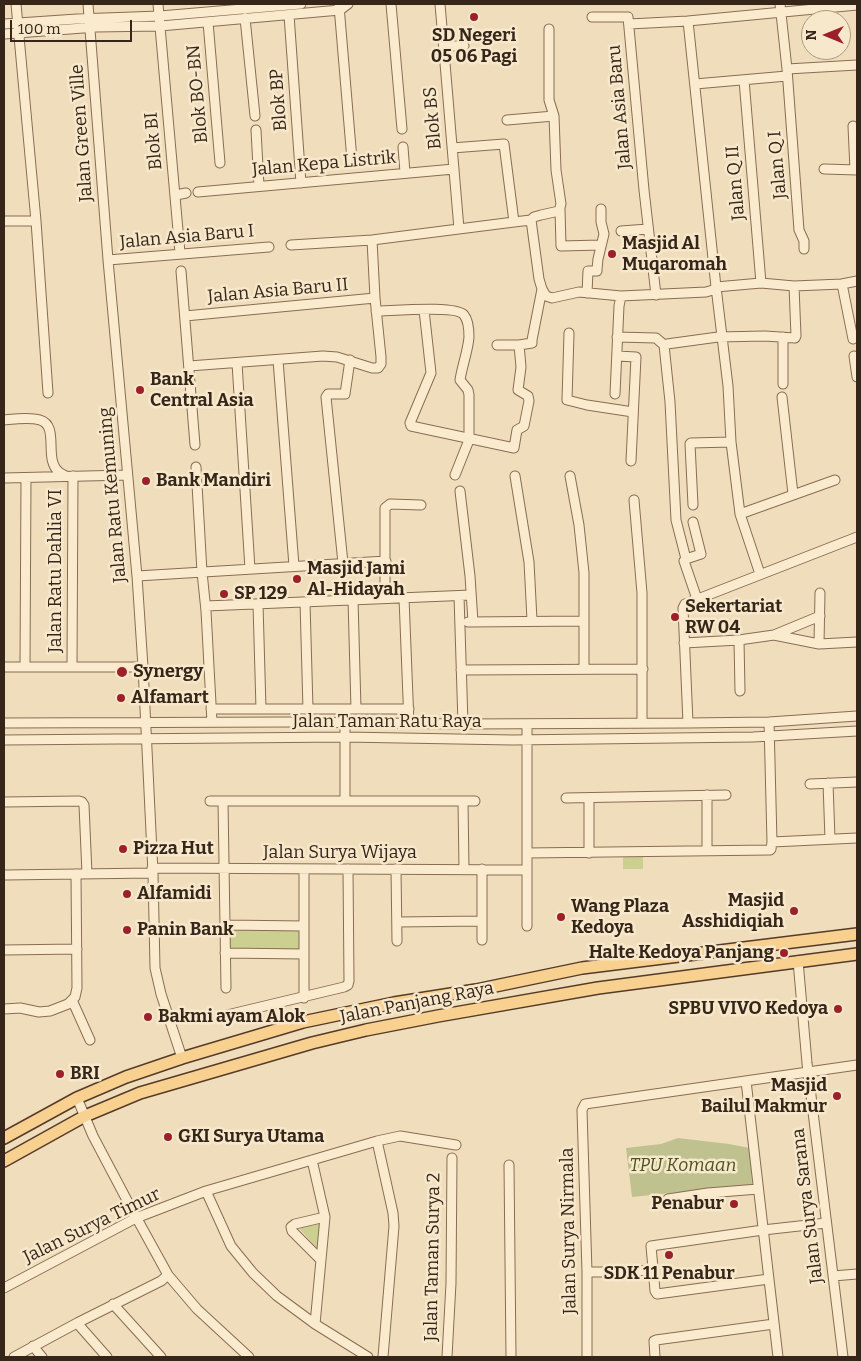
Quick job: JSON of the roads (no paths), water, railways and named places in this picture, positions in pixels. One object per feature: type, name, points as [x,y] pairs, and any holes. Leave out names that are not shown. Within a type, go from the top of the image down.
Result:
[{"type":"main road","name":"Jalan Panjang Raya","points":[[4,1138],[77,1098],[126,1076],[303,1022],[582,968],[857,934]]},
{"type":"main road","name":"Jalan Panjang Raya","points":[[4,1161],[85,1116],[140,1093],[312,1043],[375,1028],[598,988],[857,954]]},
{"type":"main road","points":[[509,982],[506,995],[513,1002]]},
{"type":"main road","points":[[486,987],[491,1000],[488,1007]]},
{"type":"street","points":[[16,4],[36,221],[48,393]]},
{"type":"street","name":"Jalan Green Ville","points":[[88,4],[108,260]]},
{"type":"street","name":"Blok BI","points":[[158,4],[180,254]]},
{"type":"street","points":[[4,34],[18,28],[160,16],[216,8],[300,4]]},
{"type":"street","points":[[90,23],[160,26],[289,15],[348,4]]},
{"type":"street","points":[[391,4],[402,129]]},
{"type":"street","name":"Blok BS","points":[[440,4],[459,229]]},
{"type":"street","name":"Jalan Asia Baru","points":[[656,295],[648,230],[629,24],[688,20],[780,8],[857,4]]},
{"type":"street","points":[[339,7],[352,160]]},
{"type":"street","name":"Jalan Q I","points":[[780,8],[799,230],[804,241],[804,249]]},
{"type":"street","name":"Blok BP","points":[[289,15],[301,182]]},
{"type":"street","points":[[592,17],[626,16],[628,17],[629,24]]},
{"type":"street","points":[[245,18],[255,116]]},
{"type":"street","points":[[688,20],[740,514],[760,574]]},
{"type":"street","name":"Blok BO-BN","points":[[208,22],[220,163]]},
{"type":"street","points":[[4,24],[18,28]]},
{"type":"street","points":[[549,29],[549,100],[554,116],[556,170],[561,204],[562,246],[601,245]]},
{"type":"street","points":[[444,46],[464,46]]},
{"type":"street","points":[[695,84],[744,80],[857,65]]},
{"type":"street","name":"Jalan Q II","points":[[744,80],[761,283]]},
{"type":"street","points":[[507,120],[554,116]]},
{"type":"street","points":[[824,169],[856,170],[853,126]]},
{"type":"street","points":[[256,130],[259,186]]},
{"type":"street","points":[[452,148],[504,144],[514,222]]},
{"type":"street","points":[[403,146],[405,173]]},
{"type":"street","name":"Jalan Kepa Listrik","points":[[198,192],[454,169]]},
{"type":"street","points":[[176,195],[186,193]]},
{"type":"street","points":[[291,245],[372,240],[531,220],[534,217],[559,211],[560,209]]},
{"type":"street","points":[[587,293],[588,271],[598,269],[604,234],[601,222],[601,209]]},
{"type":"street","points":[[531,220],[539,279],[546,296],[552,298],[579,292],[621,296],[656,295],[706,292],[716,287],[761,283],[794,286],[842,284],[857,281]]},
{"type":"street","points":[[4,221],[36,221]]},
{"type":"street","points":[[621,231],[648,230]]},
{"type":"street","points":[[189,366],[323,356],[337,357],[372,368],[378,368],[380,366],[381,354],[376,311],[372,240]]},
{"type":"street","name":"Jalan Asia Baru I","points":[[108,260],[269,247]]},
{"type":"street","name":"Jalan Ratu Kemuning","points":[[108,260],[137,576],[147,730]]},
{"type":"street","points":[[182,271],[195,445]]},
{"type":"street","points":[[842,284],[853,339]]},
{"type":"street","points":[[664,346],[667,344],[722,337],[765,336],[794,338],[796,336],[794,286]]},
{"type":"street","points":[[497,345],[532,343],[542,290]]},
{"type":"street","points":[[616,394],[621,296]]},
{"type":"street","name":"Jalan Asia Baru II","points":[[185,316],[375,298]]},
{"type":"street","points":[[424,310],[431,372],[410,425],[413,428],[514,448],[517,430],[524,426],[529,401],[528,396],[518,390],[522,367],[519,345]]},
{"type":"street","points":[[376,311],[454,310],[461,312],[466,318],[469,338],[460,380],[468,390],[469,395],[469,440],[455,475]]},
{"type":"street","points":[[569,333],[567,400],[633,412]]},
{"type":"street","points":[[618,337],[656,338],[664,346],[670,393],[676,520],[686,559],[684,562],[697,599]]},
{"type":"street","points":[[783,337],[783,384]]},
{"type":"street","points":[[617,356],[636,357],[631,461]]},
{"type":"street","points":[[854,356],[857,377]]},
{"type":"street","points":[[278,360],[294,566]]},
{"type":"street","points":[[343,563],[326,397],[328,394],[345,394],[350,360]]},
{"type":"street","points":[[237,363],[250,569]]},
{"type":"street","points":[[782,397],[793,494]]},
{"type":"street","points":[[4,420],[33,419],[45,422],[50,432],[52,462],[59,472],[70,476]]},
{"type":"street","points":[[693,505],[690,444],[732,442]]},
{"type":"street","points":[[196,467],[212,722]]},
{"type":"street","points":[[4,478],[127,475]]},
{"type":"street","name":"Jalan Ratu Dahlia VI","points":[[70,476],[72,667]]},
{"type":"street","points":[[515,476],[529,562],[532,620]]},
{"type":"street","points":[[570,476],[579,525],[584,573],[584,669]]},
{"type":"street","points":[[25,667],[26,478]]},
{"type":"street","points":[[740,514],[835,480]]},
{"type":"street","points":[[460,491],[473,622]]},
{"type":"street","points":[[634,500],[642,593],[642,723]]},
{"type":"street","points":[[385,598],[386,506],[390,504],[421,505]]},
{"type":"street","points":[[686,559],[701,553],[693,522]]},
{"type":"street","points":[[688,723],[684,606],[688,602],[857,537]]},
{"type":"street","points":[[137,576],[386,561]]},
{"type":"street","points":[[819,644],[820,593]]},
{"type":"street","points":[[206,606],[471,595]]},
{"type":"street","points":[[459,596],[463,724]]},
{"type":"street","points":[[404,598],[409,723]]},
{"type":"street","points":[[353,599],[356,709]]},
{"type":"street","points":[[306,602],[308,709]]},
{"type":"street","points":[[258,604],[261,709]]},
{"type":"street","points":[[684,643],[739,640],[774,635],[820,616]]},
{"type":"street","points":[[460,622],[584,620]]},
{"type":"street","points":[[774,635],[819,644],[857,642]]},
{"type":"street","points":[[739,640],[740,691]]},
{"type":"street","points":[[4,667],[143,667]]},
{"type":"street","points":[[461,670],[643,669]]},
{"type":"street","points":[[210,709],[409,708]]},
{"type":"street","name":"Jalan Taman Ratu Raya","points":[[4,740],[147,730],[212,722],[463,724],[527,731],[642,723],[688,723],[769,729],[857,716]]},
{"type":"street","name":"Jalan Taman Ratu Raya","points":[[4,723],[147,730],[345,736],[527,731],[769,729],[857,731]]},
{"type":"street","points":[[345,723],[345,801]]},
{"type":"street","points":[[527,853],[771,849],[769,729]]},
{"type":"street","points":[[147,730],[155,968],[157,981],[182,1058]]},
{"type":"street","points":[[527,731],[527,926]]},
{"type":"street","points":[[810,784],[857,782]]},
{"type":"street","points":[[828,783],[830,839]]},
{"type":"street","points":[[707,795],[707,851]]},
{"type":"street","points":[[566,798],[726,795]]},
{"type":"street","points":[[589,798],[589,852]]},
{"type":"street","points":[[210,801],[475,800]]},
{"type":"street","points":[[223,801],[226,988]]},
{"type":"street","points":[[464,801],[464,870]]},
{"type":"street","points":[[4,802],[82,802],[84,805],[87,874]]},
{"type":"street","points":[[772,842],[857,838]]},
{"type":"street","name":"Jalan Surya Wijaya","points":[[5,875],[87,874],[224,868],[527,870]]},
{"type":"street","points":[[304,869],[304,998]]},
{"type":"street","points":[[223,1016],[304,998],[348,985],[348,869]]},
{"type":"street","points":[[396,869],[397,941]]},
{"type":"street","points":[[482,870],[482,940]]},
{"type":"street","points":[[4,1009],[20,1008],[39,1012],[50,1011],[68,1004],[76,997],[76,874]]},
{"type":"street","points":[[397,922],[482,921]]},
{"type":"street","points":[[225,925],[304,926]]},
{"type":"street","points":[[4,950],[77,949]]},
{"type":"street","points":[[225,953],[304,954]]},
{"type":"street","name":"Jalan Surya Sarana","points":[[798,961],[808,1071],[843,1357]]},
{"type":"street","points":[[72,1000],[90,1040]]},
{"type":"street","points":[[778,1357],[746,1081],[857,1065]]},
{"type":"street","name":"Jalan Surya Nirmala","points":[[587,1357],[582,1110],[585,1104],[746,1081]]},
{"type":"street","points":[[77,1098],[93,1136],[168,1275],[197,1309],[249,1357]]},
{"type":"street","name":"Jalan Surya Timur","points":[[4,1288],[136,1218],[206,1191],[377,1140],[400,1136],[456,1145]]},
{"type":"street","points":[[377,1140],[393,1213],[394,1226],[383,1357]]},
{"type":"street","name":"Jalan Taman Surya 2","points":[[447,1357],[451,1283],[452,1158]]},
{"type":"street","points":[[312,1160],[325,1217],[315,1324]]},
{"type":"street","points":[[509,1166],[511,1357]]},
{"type":"street","points":[[668,1199],[708,1193],[758,1189]]},
{"type":"street","points":[[206,1191],[231,1246],[253,1273],[277,1296],[315,1324],[368,1357]]},
{"type":"street","points":[[321,1260],[292,1231],[291,1227],[295,1224],[325,1217]]},
{"type":"street","points":[[768,1279],[657,1294],[655,1291],[650,1249],[654,1245],[826,1223]]},
{"type":"street","points":[[586,1272],[652,1270]]},
{"type":"street","points":[[833,1276],[857,1274]]},
{"type":"street","points":[[14,1357],[160,1281],[168,1275]]},
{"type":"street","points":[[113,1304],[161,1357]]},
{"type":"street","points":[[77,1323],[107,1357]]},
{"type":"street","points":[[655,1357],[654,1341],[656,1340],[774,1324]]},
{"type":"street","points":[[33,1346],[42,1357]]},
{"type":"place","name":"SD Negeri 05 06 Pagi","points":[[474,17]]},
{"type":"place","name":"Masjid Al Muqaromah","points":[[612,254]]},
{"type":"place","name":"Bank Central Asia","points":[[140,390]]},
{"type":"place","name":"Bank Mandiri","points":[[146,481]]},
{"type":"place","name":"Masjid Jami Al-Hidayah","points":[[297,579]]},
{"type":"place","name":"SP 129","points":[[224,594]]},
{"type":"place","name":"Sekertariat RW 04","points":[[675,617]]},
{"type":"place","name":"Synergy","points":[[122,672]]},
{"type":"place","name":"Alfamart","points":[[121,698]]},
{"type":"place","name":"Pizza Hut","points":[[123,849]]},
{"type":"place","name":"Alfamidi","points":[[127,894]]},
{"type":"place","name":"Masjid Asshidiqiah","points":[[794,911]]},
{"type":"place","name":"Wang Plaza Kedoya","points":[[561,917]]},
{"type":"place","name":"Panin Bank","points":[[127,930]]},
{"type":"place","name":"Halte Kedoya Panjang","points":[[784,953]]},
{"type":"place","name":"SPBU VIVO Kedoya","points":[[838,1009]]},
{"type":"place","name":"Bakmi ayam Alok","points":[[148,1017]]},
{"type":"place","name":"BRI","points":[[60,1074]]},
{"type":"place","name":"Masjid Bailul Makmur","points":[[837,1096]]},
{"type":"place","name":"GKI Surya Utama","points":[[168,1137]]},
{"type":"place","name":"Penabur","points":[[734,1204]]},
{"type":"place","name":"SDK 11 Penabur","points":[[669,1255]]},
{"type":"park label","name":"TPU Komaan","points":[[683,1166]]}]
